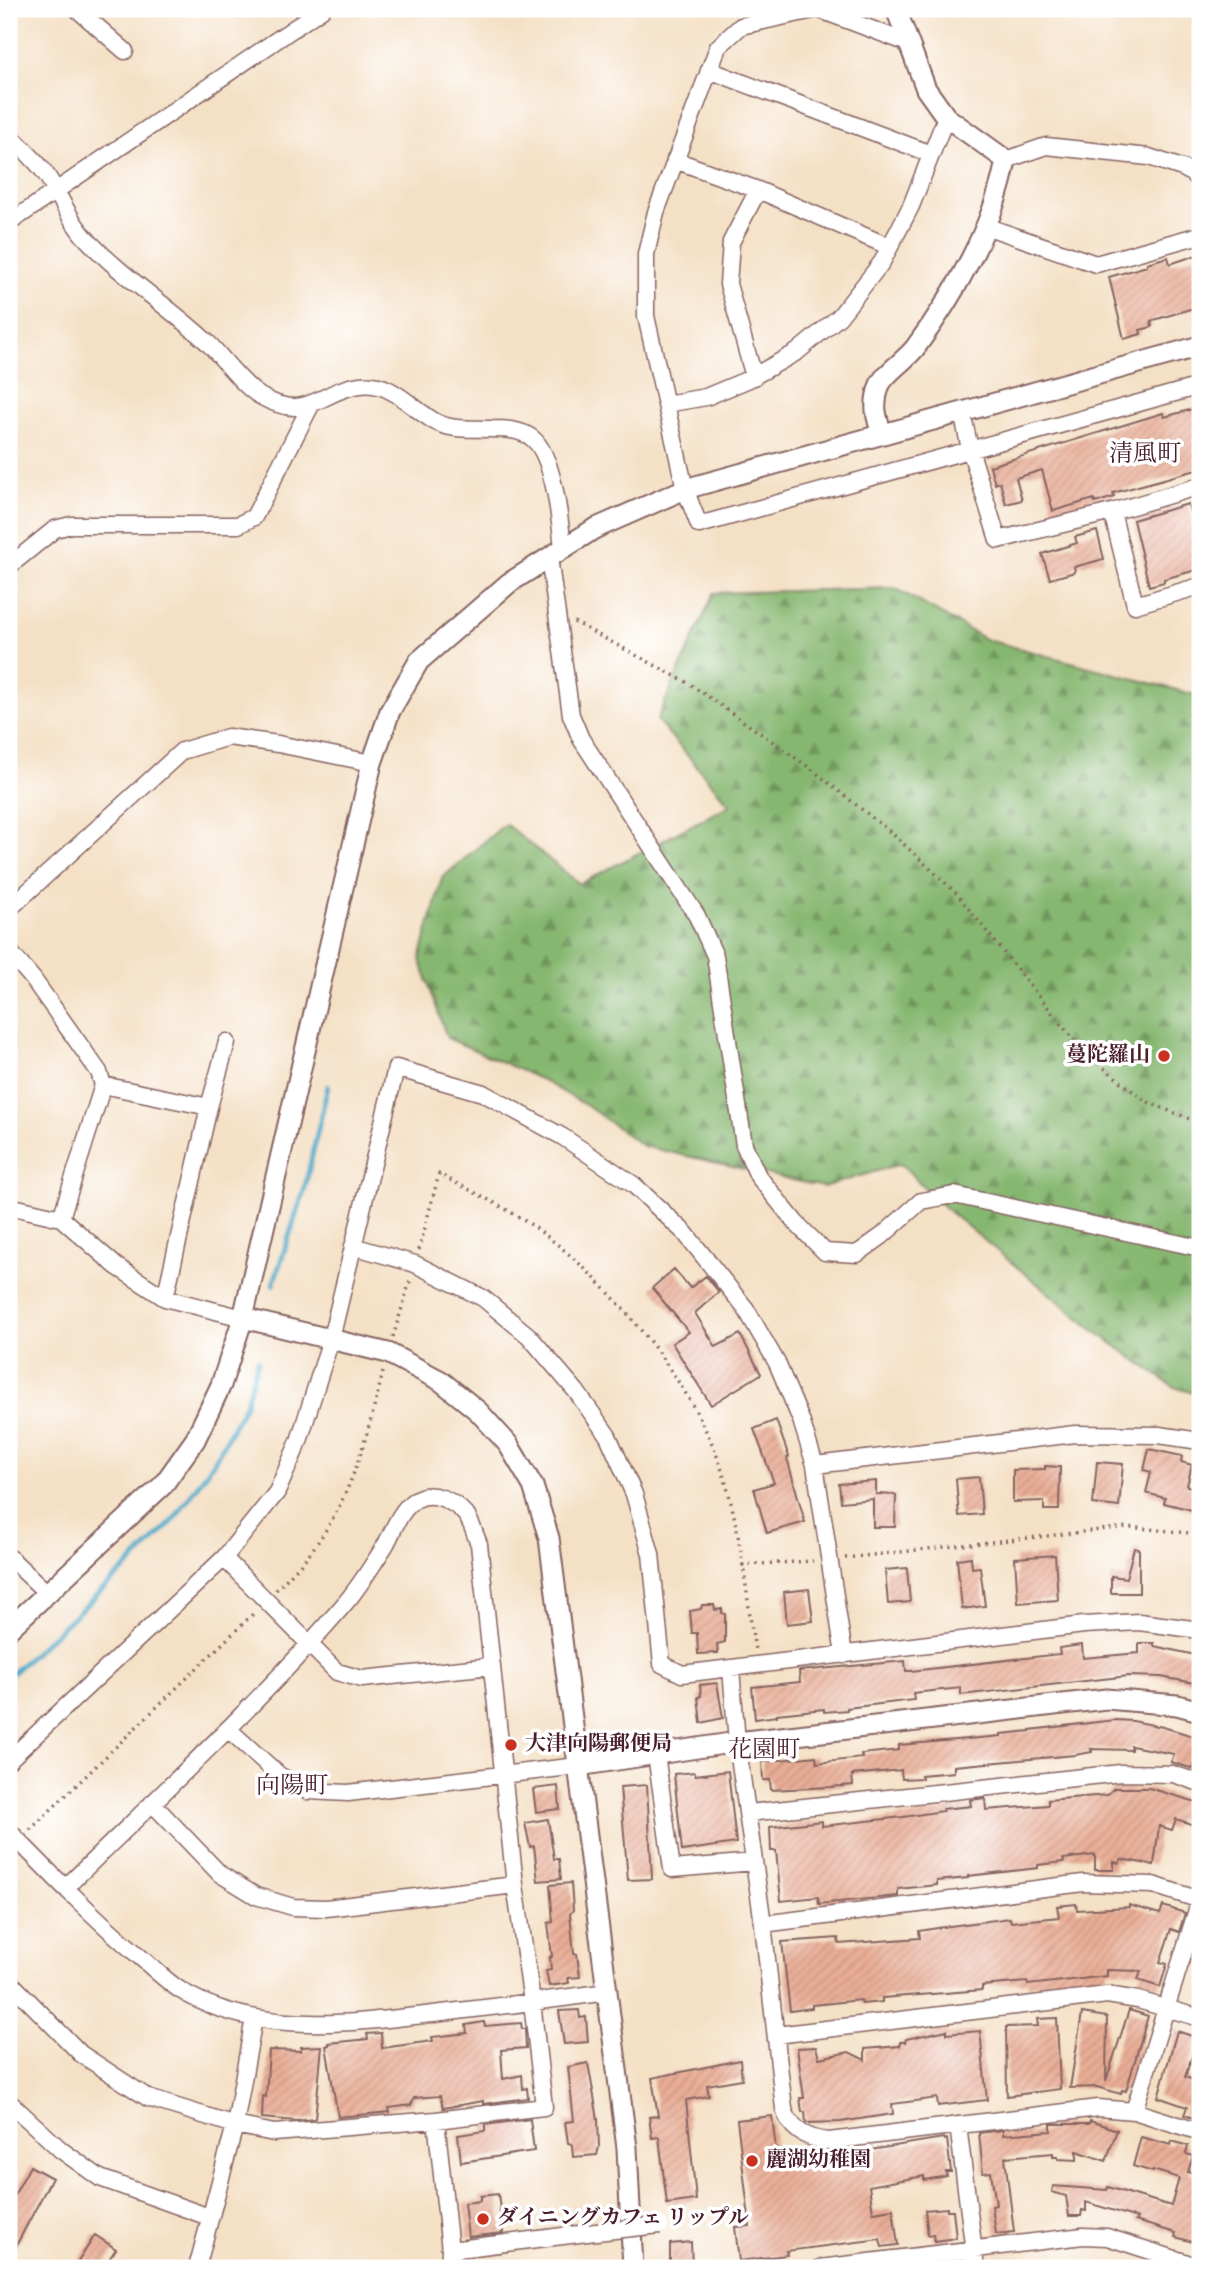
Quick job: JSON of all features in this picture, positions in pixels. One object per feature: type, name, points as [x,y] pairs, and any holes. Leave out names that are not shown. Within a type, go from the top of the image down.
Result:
[{"type":"street","points":[[77,9],[125,51]]},
{"type":"street","points":[[9,223],[322,9]]},
{"type":"street","points":[[908,44],[818,9],[741,26],[718,47],[656,212],[646,254],[646,316],[685,489],[699,525],[1200,386]]},
{"type":"street","points":[[896,9],[926,89],[946,117],[1006,160]]},
{"type":"street","points":[[709,70],[931,154]]},
{"type":"street","points":[[666,404],[706,397],[754,377],[797,352],[839,317],[882,262],[911,206],[946,117]]},
{"type":"street","points":[[9,134],[43,170],[82,234],[108,260],[167,306],[258,395],[291,407],[311,405],[360,385],[386,387],[434,421],[449,427],[512,430],[532,438],[547,460],[558,504],[557,612],[571,715],[581,739],[697,916],[715,956],[744,1145],[758,1176],[796,1223],[825,1252],[857,1254],[921,1201],[954,1195],[1200,1248]]},
{"type":"street","points":[[1006,160],[1046,146],[1149,157],[1185,169],[1200,179]]},
{"type":"street","points":[[675,160],[758,190],[890,247]]},
{"type":"street","points":[[881,434],[874,413],[880,384],[913,351],[951,297],[985,226],[1002,183],[1006,160]]},
{"type":"street","points":[[754,377],[728,284],[731,242],[758,190]]},
{"type":"street","points":[[985,226],[1096,264],[1200,235]]},
{"type":"street","points":[[9,1629],[163,1485],[195,1440],[220,1385],[243,1318],[372,763],[390,711],[419,661],[509,583],[556,552],[594,529],[685,489],[1200,346]]},
{"type":"street","points":[[9,566],[55,529],[71,525],[238,525],[254,517],[311,405]]},
{"type":"street","points":[[962,412],[970,449],[998,540],[1112,512],[1200,486]]},
{"type":"street","points":[[1112,512],[1135,605],[1200,586]]},
{"type":"street","points":[[9,909],[182,751],[228,737],[372,763]]},
{"type":"street","points":[[9,951],[33,979],[99,1072],[103,1085],[61,1218]]},
{"type":"street","points":[[165,1298],[227,1042]]},
{"type":"street","points":[[9,1760],[225,1558],[276,1492],[299,1441],[331,1339],[396,1068],[483,1093],[563,1137],[634,1185],[685,1233],[746,1309],[777,1363],[801,1420],[815,1465],[844,1655]]},
{"type":"street","points":[[103,1085],[209,1108]]},
{"type":"street","points":[[9,1206],[61,1218],[116,1266],[165,1298],[388,1353],[441,1381],[478,1411],[508,1444],[533,1486],[549,1538],[608,1992],[627,2148],[633,2268]]},
{"type":"street","points":[[353,1246],[415,1264],[483,1298],[529,1336],[576,1391],[608,1436],[634,1494],[651,1554],[662,1664],[682,1674],[1084,1625],[1139,1622],[1200,1630]]},
{"type":"street","points":[[815,1465],[1075,1434],[1160,1435],[1200,1441]]},
{"type":"street","points":[[9,1981],[81,2054],[148,2098],[235,2126],[274,2133],[436,2120],[544,2107],[533,2002],[515,1885],[479,1544],[466,1516],[449,1501],[431,1495],[414,1500],[397,1520],[387,1542],[349,1598],[309,1643],[228,1729],[65,1888]]},
{"type":"street","points":[[9,1557],[46,1592]]},
{"type":"street","points":[[225,1558],[337,1672],[362,1679],[492,1666]]},
{"type":"street","points":[[731,1669],[737,1742],[763,1924],[784,2109],[790,2123],[803,2134],[829,2141],[1098,2108],[1134,2110],[1200,2132]]},
{"type":"street","points":[[228,1729],[279,1775],[307,1791],[348,1793],[578,1766],[737,1742],[1106,1699],[1177,1705],[1200,1711]]},
{"type":"street","points":[[656,1754],[672,1869],[754,1862]]},
{"type":"street","points":[[748,1813],[1121,1773],[1173,1774],[1200,1783]]},
{"type":"street","points":[[152,1803],[220,1874],[256,1895],[293,1907],[326,1908],[515,1885]]},
{"type":"street","points":[[14,1836],[113,1934],[178,1989],[200,2001],[254,2018],[300,2023],[379,2020],[608,1992]]},
{"type":"street","points":[[763,1924],[1083,1883],[1153,1885],[1200,1900],[1134,2110]]},
{"type":"street","points":[[776,2035],[1107,1995],[1138,2000],[1200,2018]]},
{"type":"street","points":[[197,2268],[235,2126],[254,2018]]},
{"type":"street","points":[[9,2102],[61,2150],[100,2178],[209,2217]]},
{"type":"street","points":[[436,2120],[450,2250],[449,2268]]},
{"type":"street","points":[[958,2125],[976,2268]]},
{"type":"street","points":[[450,2250],[660,2225]]},
{"type":"street","points":[[820,2268],[854,2266],[1083,2236],[1107,2237],[1200,2267]]},
{"type":"path","points":[[557,612],[690,684],[810,768],[884,827],[955,892],[1082,1050],[1145,1101],[1200,1123]]},
{"type":"path","points":[[14,1836],[267,1600],[315,1547],[344,1499],[366,1443],[388,1353],[439,1174],[520,1217],[579,1262],[634,1322],[684,1390],[717,1456],[735,1525],[757,1666]]},
{"type":"path","points":[[742,1565],[831,1560],[1128,1527],[1200,1534]]},
{"type":"green space","points":[[895,588],[987,640],[1200,696],[1200,1395],[1174,1387],[1095,1331],[945,1208],[901,1164],[823,1187],[643,1146],[587,1106],[540,1079],[447,1038],[420,959],[442,878],[505,824],[580,884],[730,805],[657,720],[714,593]]},
{"type":"building","points":[[1200,254],[1200,306],[1151,321],[1152,327],[1140,330],[1141,334],[1124,339],[1109,277],[1168,257],[1170,264]]},
{"type":"building","points":[[1200,407],[1200,469],[1113,493],[1114,497],[1095,503],[1094,499],[1053,511],[1042,470],[1016,478],[1022,500],[1006,504],[1000,482],[995,484],[990,466],[1163,413],[1164,417]]},
{"type":"building","points":[[1188,504],[1200,549],[1200,569],[1149,586],[1133,520]]},
{"type":"building","points":[[1097,531],[1104,559],[1074,567],[1075,572],[1050,579],[1042,554],[1077,543],[1075,537]]},
{"type":"building","points":[[674,1269],[690,1288],[706,1276],[719,1292],[695,1313],[716,1347],[740,1334],[761,1374],[711,1405],[672,1343],[689,1332],[652,1288]]},
{"type":"building","points":[[776,1420],[789,1457],[787,1458],[805,1522],[767,1533],[754,1489],[774,1483],[754,1429]]},
{"type":"building","points":[[1149,1449],[1182,1456],[1181,1462],[1192,1465],[1187,1486],[1197,1488],[1192,1510],[1164,1503],[1165,1498],[1146,1493],[1151,1472],[1144,1470]]},
{"type":"building","points":[[1097,1462],[1123,1464],[1119,1507],[1093,1504]]},
{"type":"building","points":[[1045,1466],[1060,1467],[1059,1510],[1044,1510],[1044,1501],[1013,1502],[1013,1470],[1045,1469]]},
{"type":"building","points":[[979,1477],[982,1514],[959,1516],[956,1479]]},
{"type":"building","points":[[876,1481],[876,1494],[896,1495],[895,1527],[873,1527],[873,1499],[841,1502],[839,1484]]},
{"type":"building","points":[[1134,1548],[1139,1549],[1139,1593],[1111,1593],[1111,1576],[1126,1578]]},
{"type":"building","points":[[1055,1555],[1058,1600],[1018,1603],[1015,1558]]},
{"type":"building","points":[[971,1557],[972,1568],[980,1567],[985,1606],[962,1609],[957,1559]]},
{"type":"building","points":[[907,1568],[910,1602],[888,1604],[885,1570]]},
{"type":"building","points":[[809,1589],[813,1621],[787,1624],[784,1592]]},
{"type":"building","points":[[702,1605],[714,1605],[715,1610],[722,1609],[725,1614],[725,1642],[717,1644],[718,1653],[698,1654],[697,1633],[692,1633],[690,1611],[701,1609]]},
{"type":"building","points":[[1139,1643],[1154,1643],[1154,1646],[1200,1656],[1200,1684],[1161,1677],[1129,1676],[961,1695],[961,1688],[913,1693],[914,1700],[847,1710],[824,1712],[824,1709],[777,1714],[755,1719],[752,1687],[800,1682],[799,1671],[905,1661],[906,1671],[911,1671],[1060,1654],[1059,1648],[1082,1645],[1083,1658],[1139,1653]]},
{"type":"building","points":[[717,1683],[723,1718],[701,1723],[698,1697],[701,1696],[700,1685]]},
{"type":"building","points":[[1115,1720],[1163,1727],[1200,1738],[1194,1769],[1171,1762],[1174,1754],[1131,1746],[1131,1750],[1091,1749],[1092,1752],[1075,1755],[954,1766],[954,1772],[921,1775],[922,1778],[902,1779],[901,1770],[852,1775],[853,1785],[771,1790],[770,1780],[763,1780],[762,1762],[816,1756],[817,1763],[862,1758],[861,1754],[899,1750],[899,1745],[1001,1736]]},
{"type":"building","points":[[728,1771],[736,1843],[682,1851],[674,1774],[695,1772],[695,1775]]},
{"type":"building","points":[[647,1785],[652,1879],[628,1880],[620,1787]]},
{"type":"building","points":[[558,1786],[560,1809],[536,1812],[533,1789]]},
{"type":"building","points":[[1114,1788],[1149,1788],[1200,1803],[1200,1827],[1176,1819],[1172,1830],[1159,1826],[1154,1865],[1120,1859],[1120,1863],[1114,1862],[1114,1870],[1095,1870],[1095,1855],[1063,1859],[1064,1862],[1038,1865],[1038,1868],[968,1876],[937,1881],[937,1885],[898,1889],[898,1896],[819,1904],[818,1897],[781,1901],[776,1851],[771,1851],[770,1827],[822,1821],[822,1826],[903,1817],[971,1806],[970,1800],[985,1798],[986,1810],[1048,1805],[1048,1800],[1107,1795]]},
{"type":"building","points":[[548,1819],[554,1859],[559,1859],[561,1879],[538,1881],[534,1846],[530,1847],[525,1823]]},
{"type":"building","points":[[571,1883],[573,1910],[570,1914],[574,1954],[577,1954],[580,1977],[568,1978],[569,1983],[549,1986],[546,1971],[551,1970],[552,1957],[548,1923],[553,1922],[550,1885]]},
{"type":"building","points":[[1076,1904],[1077,1910],[1129,1905],[1160,1914],[1163,1906],[1185,1913],[1179,1932],[1171,1929],[1160,1962],[1167,1964],[1160,1987],[1138,1980],[1141,1971],[1107,1970],[1107,1976],[1028,1985],[1027,1982],[982,1986],[982,1990],[882,1998],[882,2002],[862,2004],[861,2000],[812,2005],[812,2008],[790,2011],[782,1942],[838,1938],[839,1944],[920,1938],[919,1931],[950,1926],[1010,1918],[1011,1922],[1059,1917],[1057,1906]]},
{"type":"building","points":[[579,2010],[580,2018],[586,2017],[588,2042],[564,2044],[559,2011]]},
{"type":"building","points":[[1129,2010],[1148,2016],[1126,2091],[1122,2090],[1121,2094],[1097,2087],[1070,2088],[1082,2013],[1107,2017],[1106,2081]]},
{"type":"building","points":[[1057,2018],[1060,2089],[1007,2096],[1006,2027],[1038,2026],[1037,2019]]},
{"type":"building","points":[[484,2022],[485,2026],[521,2023],[522,2029],[525,2029],[526,2048],[501,2050],[503,2079],[522,2075],[523,2089],[527,2088],[528,2098],[483,2104],[483,2101],[443,2108],[440,2096],[414,2098],[411,2105],[389,2108],[390,2112],[338,2117],[326,2046],[329,2043],[368,2039],[367,2034],[381,2033],[382,2048],[433,2041],[432,2037],[467,2033],[466,2025]]},
{"type":"building","points":[[947,2030],[947,2034],[980,2031],[987,2100],[938,2106],[937,2098],[892,2104],[893,2114],[840,2122],[806,2123],[800,2098],[804,2098],[797,2048],[816,2047],[819,2058],[849,2052],[865,2060],[865,2049],[900,2046],[900,2042],[905,2042],[906,2039]]},
{"type":"building","points":[[1177,2031],[1198,2038],[1185,2077],[1196,2081],[1197,2075],[1200,2075],[1200,2120],[1184,2115],[1187,2107],[1158,2097]]},
{"type":"building","points":[[322,2046],[315,2119],[296,2121],[262,2118],[269,2050],[301,2051],[301,2047]]},
{"type":"building","points":[[740,2060],[742,2079],[707,2085],[709,2096],[686,2100],[696,2200],[667,2204],[659,2137],[652,2138],[649,2117],[658,2116],[652,2078]]},
{"type":"building","points":[[588,2063],[598,2119],[599,2147],[597,2155],[573,2157],[565,2122],[574,2121],[568,2067]]},
{"type":"building","points":[[772,2116],[777,2159],[818,2155],[820,2151],[830,2151],[833,2155],[943,2138],[947,2139],[951,2172],[946,2172],[947,2176],[924,2180],[924,2176],[869,2186],[873,2212],[893,2209],[898,2245],[882,2247],[880,2239],[786,2251],[787,2255],[739,2261],[735,2227],[750,2226],[737,2120]]},
{"type":"building","points":[[530,2119],[534,2151],[461,2162],[458,2135],[485,2131],[485,2125]]},
{"type":"building","points":[[1090,2121],[1117,2130],[1106,2161],[1077,2151],[1077,2160],[1058,2159],[1053,2157],[1053,2153],[1005,2157],[1014,2232],[996,2234],[992,2206],[996,2205],[991,2172],[983,2173],[979,2133],[1003,2130],[1003,2135],[1051,2131],[1051,2124],[1089,2124]]},
{"type":"building","points":[[1141,2137],[1171,2145],[1172,2141],[1188,2146],[1186,2154],[1193,2156],[1188,2172],[1200,2176],[1200,2244],[1175,2237],[1176,2233],[1135,2221],[1137,2218],[1086,2202],[1086,2211],[1082,2210],[1081,2216],[1069,2216],[1066,2196],[1052,2192],[1053,2186],[1107,2190],[1108,2187],[1171,2206],[1179,2178],[1133,2166]]},
{"type":"building","points":[[30,2166],[52,2178],[9,2259],[9,2205]]},
{"type":"building","points":[[498,2194],[503,2233],[468,2237],[464,2203],[480,2201],[480,2196]]},
{"type":"building","points":[[925,2210],[953,2210],[956,2238],[934,2241],[933,2234],[928,2235]]},
{"type":"building","points":[[95,2235],[116,2249],[103,2268],[74,2268]]},
{"type":"building","points":[[691,2242],[692,2268],[670,2268],[670,2244]]},
{"type":"waterway","points":[[273,1285],[304,1191],[328,1086]]},
{"type":"waterway","points":[[9,1676],[172,1522],[214,1462],[245,1405],[258,1360]]},
{"type":"place","name":"蔓陀羅山","points":[[1164,1056]]},
{"type":"place","name":"大津向陽郵便局","points":[[511,1745]]},
{"type":"place","name":"麗湖幼稚園","points":[[752,2161]]},
{"type":"place","name":"ダイニングカフェ リップル","points":[[483,2219]]},
{"type":"district","name":"清風町","points":[[1145,455]]},
{"type":"district","name":"花園町","points":[[764,1751]]},
{"type":"district","name":"向陽町","points":[[292,1787]]}]
